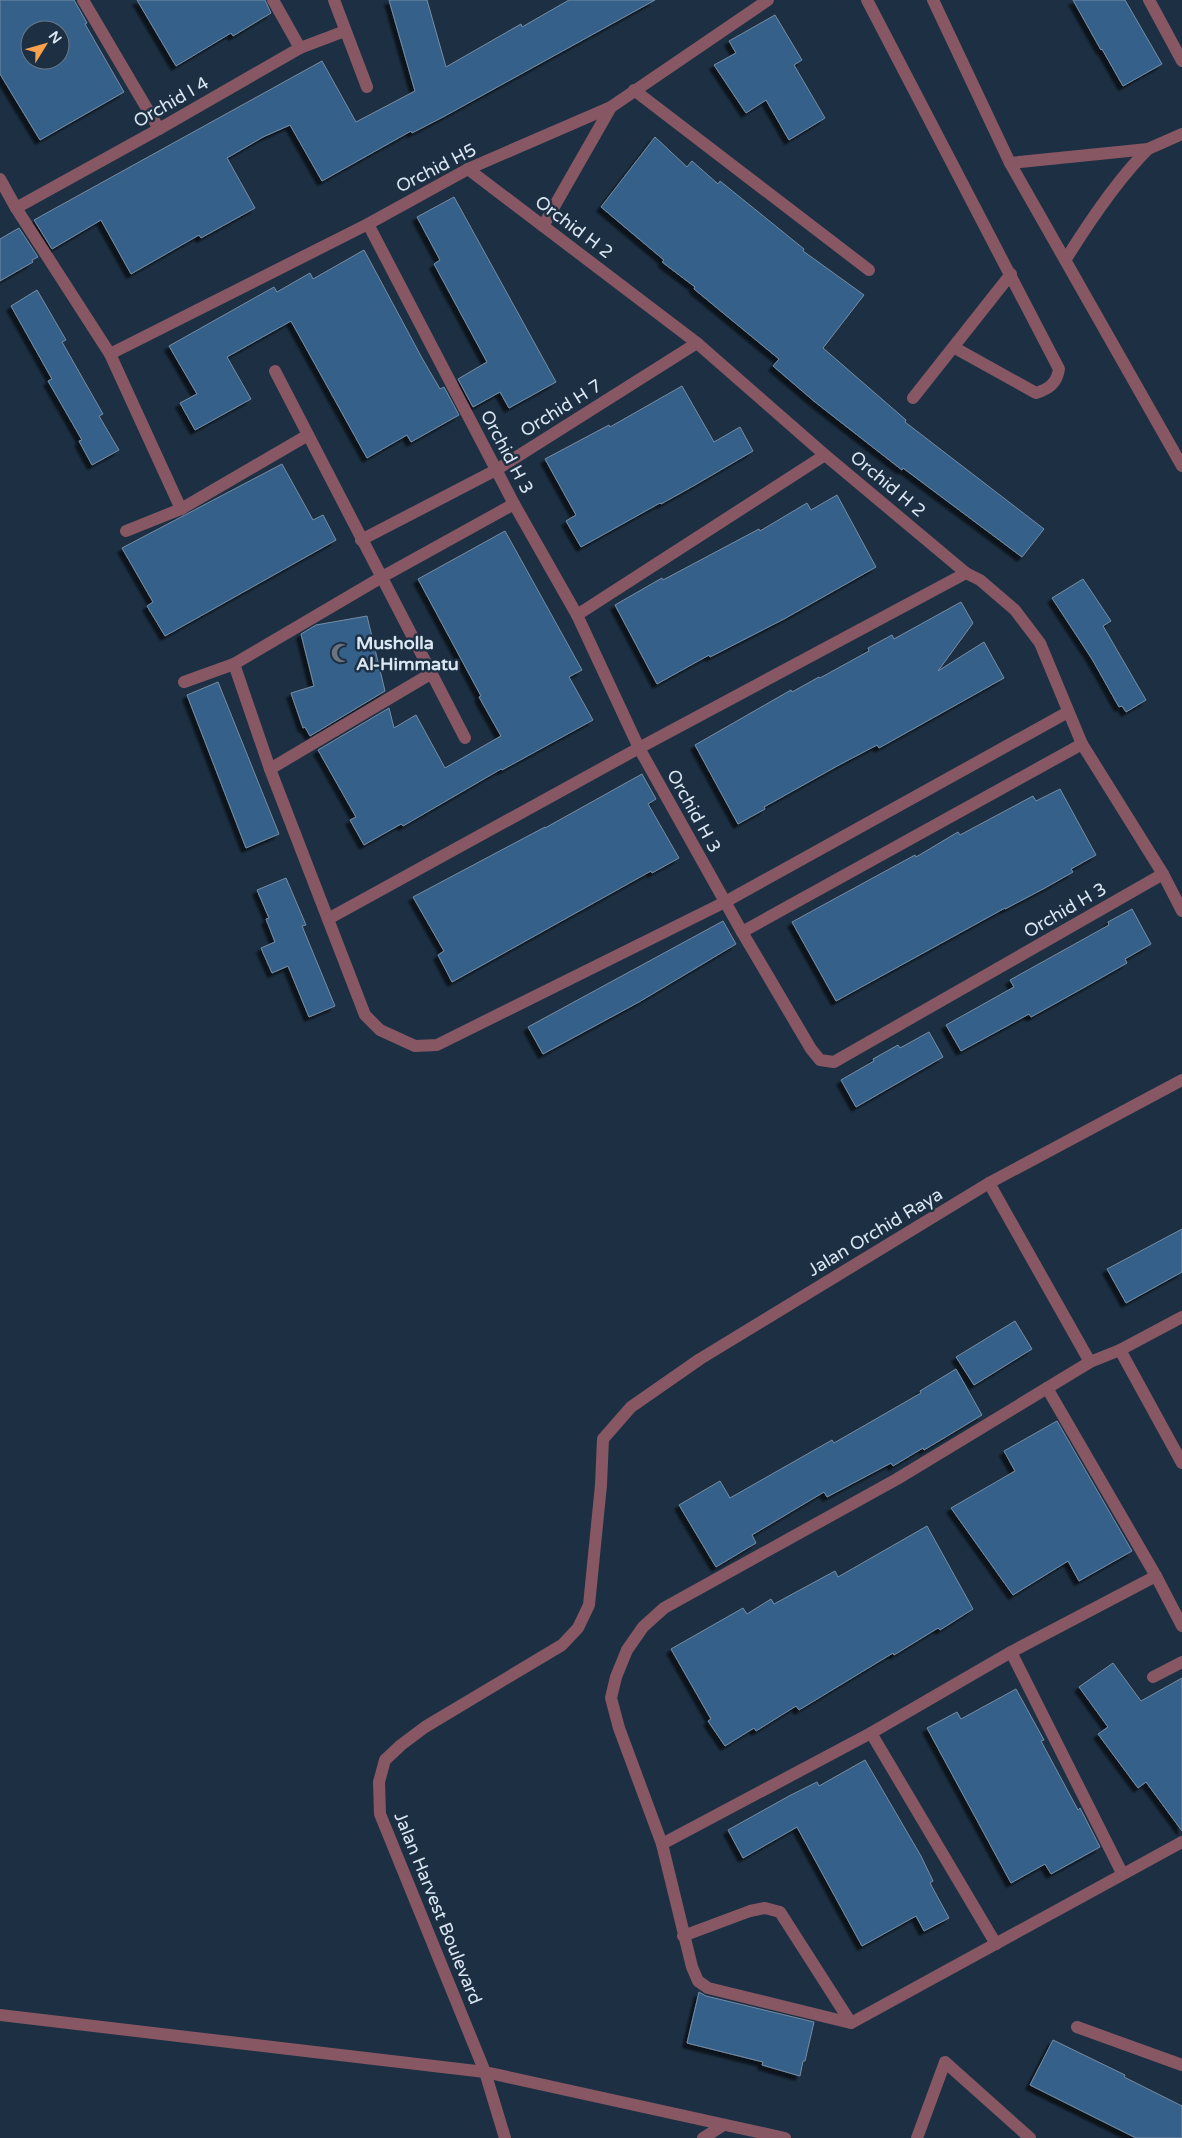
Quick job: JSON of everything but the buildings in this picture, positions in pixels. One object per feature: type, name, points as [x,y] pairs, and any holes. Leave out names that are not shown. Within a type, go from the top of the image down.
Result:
[{"type":"street","points":[[83,0],[159,129]]},
{"type":"street","points":[[273,0],[300,48]]},
{"type":"street","points":[[334,0],[366,87]]},
{"type":"street","name":"Orchid H5","points":[[110,354],[368,224],[468,169],[611,107],[768,0]]},
{"type":"street","points":[[867,0],[1059,369],[1054,383],[1046,390],[1036,394],[955,348]]},
{"type":"street","points":[[933,0],[1010,163],[1182,466]]},
{"type":"street","points":[[1150,0],[1182,61]]},
{"type":"street","name":"Orchid I 4","points":[[16,208],[300,48],[345,32]]},
{"type":"street","points":[[634,90],[869,270]]},
{"type":"street","points":[[543,226],[611,107]]},
{"type":"street","points":[[1010,163],[1132,157],[1182,134]]},
{"type":"street","points":[[1066,259],[1132,157]]},
{"type":"street","name":"Orchid H 2","points":[[468,169],[697,343],[825,455],[966,573],[980,580],[1014,610],[1040,643],[1082,744],[1163,874],[1182,912]]},
{"type":"street","points":[[0,179],[16,208],[110,354],[181,509]]},
{"type":"street","name":"Orchid H 3","points":[[368,224],[514,504],[577,615],[639,748],[742,932],[820,1060],[834,1062],[1163,874]]},
{"type":"street","points":[[913,398],[955,348],[1011,274]]},
{"type":"street","name":"Orchid H 7","points":[[361,540],[496,470],[697,343]]},
{"type":"street","points":[[275,371],[465,738]]},
{"type":"street","points":[[126,531],[181,509],[308,435]]},
{"type":"street","points":[[577,615],[825,455]]},
{"type":"street","points":[[184,682],[234,664],[382,577],[514,504]]},
{"type":"street","points":[[328,919],[639,748],[966,573]]},
{"type":"street","points":[[234,664],[270,769],[365,1015],[380,1030],[415,1046],[437,1045],[725,902],[1068,712]]},
{"type":"street","points":[[270,769],[432,673]]},
{"type":"street","points":[[742,932],[1082,744]]},
{"type":"street","name":"Jalan Orchid Raya","points":[[604,1439],[631,1407],[700,1359],[989,1183],[1182,1080]]},
{"type":"street","points":[[989,1183],[1090,1362]]},
{"type":"street","points":[[1182,1317],[1120,1350],[1090,1362],[897,1479],[664,1608],[643,1627],[627,1650],[616,1677],[612,1698],[619,1728],[662,1844],[683,1936],[695,1974],[698,1981],[708,1988],[851,2023],[1122,1873],[1182,1842]]},
{"type":"street","points":[[1120,1350],[1182,1464]]},
{"type":"street","points":[[1047,1388],[1156,1576],[1182,1626]]},
{"type":"street","name":"Jalan Harvest Boulevard","points":[[506,2138],[485,2072],[380,1814],[379,1782],[385,1760],[417,1733],[562,1645],[578,1628],[589,1605],[604,1439]]},
{"type":"street","points":[[662,1844],[871,1733],[1011,1652],[1156,1576]]},
{"type":"street","points":[[1011,1652],[1122,1873]]},
{"type":"street","points":[[1154,1677],[1182,1662]]},
{"type":"street","points":[[871,1733],[996,1944]]},
{"type":"street","points":[[683,1936],[750,1911],[765,1908],[780,1912],[851,2023]]},
{"type":"street","points":[[0,2015],[485,2072],[722,2126],[785,2138]]},
{"type":"street","points":[[1077,2026],[1182,2065]]},
{"type":"street","points":[[917,2138],[944,2062],[1030,2138]]},
{"type":"street","points":[[703,2138],[722,2126]]},
{"type":"place","name":"Musholla Al-Himmatu","points":[[341,653]]}]
